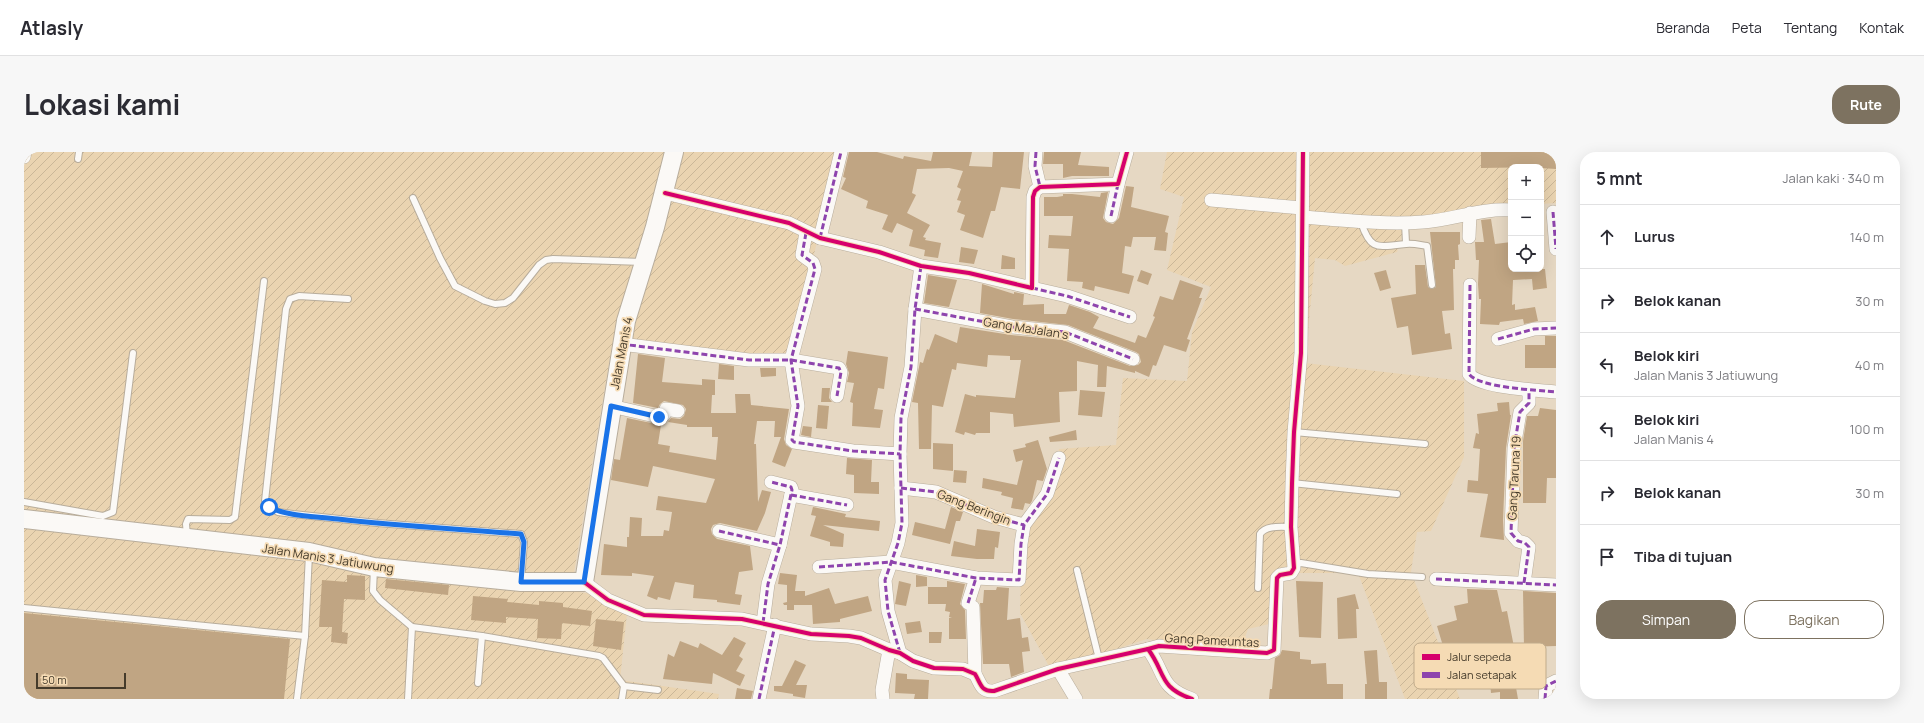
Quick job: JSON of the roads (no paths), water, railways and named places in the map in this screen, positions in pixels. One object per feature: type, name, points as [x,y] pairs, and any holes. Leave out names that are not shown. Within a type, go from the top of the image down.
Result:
[{"type":"street","points":[[24,157],[25,152]]},
{"type":"street","name":"Jalan Manis 4","points":[[584,582],[620,408],[621,344],[631,302],[645,262],[665,193],[674,152]]},
{"type":"street","points":[[820,238],[841,152]]},
{"type":"street","points":[[1036,152],[1035,166],[1040,187]]},
{"type":"street","points":[[1111,216],[1127,152]]},
{"type":"street","points":[[1293,564],[1291,527],[1292,483],[1294,432],[1301,353],[1303,152]]},
{"type":"street","points":[[1032,288],[1035,191],[1040,187],[1118,184]]},
{"type":"street","points":[[665,193],[790,223],[820,238],[879,252],[920,266],[969,273],[1067,296],[1130,317]]},
{"type":"street","points":[[1211,200],[1361,221],[1405,223],[1438,220],[1496,209],[1508,210]]},
{"type":"street","points":[[1550,212],[1556,249]]},
{"type":"street","points":[[1469,237],[1470,213]]},
{"type":"street","points":[[806,232],[802,255],[813,262],[815,269],[791,360],[798,406],[792,438],[793,441],[853,451],[900,454]]},
{"type":"street","points":[[883,699],[882,690],[894,651],[885,580],[898,542],[902,523],[900,454],[901,418],[914,347],[915,309],[920,266]]},
{"type":"street","points":[[1470,285],[1469,374],[1475,380],[1529,391],[1556,392]]},
{"type":"street","name":"Gang MaJalan s","points":[[915,309],[1012,326],[1065,332],[1133,359]]},
{"type":"street","points":[[1498,339],[1534,329],[1556,328]]},
{"type":"street","points":[[621,344],[750,360],[791,360],[839,368],[841,372],[837,396]]},
{"type":"street","name":"Gang Taruna 19","points":[[1524,583],[1529,547],[1525,543],[1518,541],[1511,533],[1513,467],[1520,412],[1529,403],[1529,391]]},
{"type":"street","points":[[620,408],[659,417],[664,415],[666,409],[678,411]]},
{"type":"street","points":[[819,567],[891,562],[976,578],[1019,580],[1020,544],[1024,525],[1047,494],[1059,458]]},
{"type":"street","points":[[759,699],[769,624],[768,584],[780,545],[791,495],[791,487],[771,482]]},
{"type":"street","name":"Gang Beringin","points":[[901,488],[936,492],[994,517],[1024,525]]},
{"type":"street","points":[[791,495],[847,505]]},
{"type":"street","name":"Jalan Manis 3 Jatiuwung","points":[[24,519],[309,552],[374,567],[521,582],[584,582]]},
{"type":"street","points":[[719,531],[780,545]]},
{"type":"street","name":"Gang Pameuntas","points":[[1148,649],[1159,646],[1272,652],[1274,650],[1278,578],[1280,575],[1291,572],[1293,564]]},
{"type":"street","points":[[976,578],[970,605],[975,674],[980,686],[984,690],[994,691],[1058,669],[1148,649],[1157,662],[1164,682],[1178,694],[1192,699]]},
{"type":"street","points":[[1436,579],[1556,585]]},
{"type":"street","points":[[584,582],[608,600],[644,615],[742,619],[811,634],[861,638],[894,651],[913,661],[934,668],[964,669],[975,674]]},
{"type":"street","points":[[1058,669],[1076,699]]},
{"type":"street","points":[[1546,686],[1556,681]]},
{"type":"street","points":[[1545,699],[1546,689]]},
{"type":"lane","points":[[78,159],[79,152]]},
{"type":"lane","points":[[413,198],[440,258],[455,286],[485,302],[495,304],[505,303],[513,298],[539,265],[546,260],[553,258],[645,262]]},
{"type":"lane","points":[[1361,221],[1369,240],[1377,246],[1382,247],[1406,243],[1427,246],[1432,285]]},
{"type":"lane","points":[[1405,223],[1406,243]]},
{"type":"lane","points":[[188,538],[186,524],[188,519],[230,520],[235,517],[264,281]]},
{"type":"lane","points":[[348,300],[299,296],[290,299],[286,309],[265,501],[269,507],[278,512],[293,514],[377,523],[521,534],[524,542],[521,582]]},
{"type":"lane","points":[[24,502],[103,516],[113,512],[133,353]]},
{"type":"lane","points":[[1294,432],[1425,444]]},
{"type":"lane","points":[[1292,483],[1397,494]]},
{"type":"lane","points":[[1258,588],[1260,534],[1262,530],[1269,528],[1291,527]]},
{"type":"lane","points":[[297,699],[305,636],[309,552]]},
{"type":"lane","points":[[1293,564],[1301,563],[1374,574],[1422,577]]},
{"type":"lane","points":[[374,567],[373,591],[380,600],[412,627],[482,636],[599,656],[603,658],[624,686],[622,699]]},
{"type":"lane","points":[[1077,570],[1099,659]]},
{"type":"lane","points":[[24,608],[305,636]]},
{"type":"lane","points":[[408,699],[412,627]]},
{"type":"lane","points":[[478,683],[482,636]]},
{"type":"lane","points":[[624,686],[658,690]]}]
